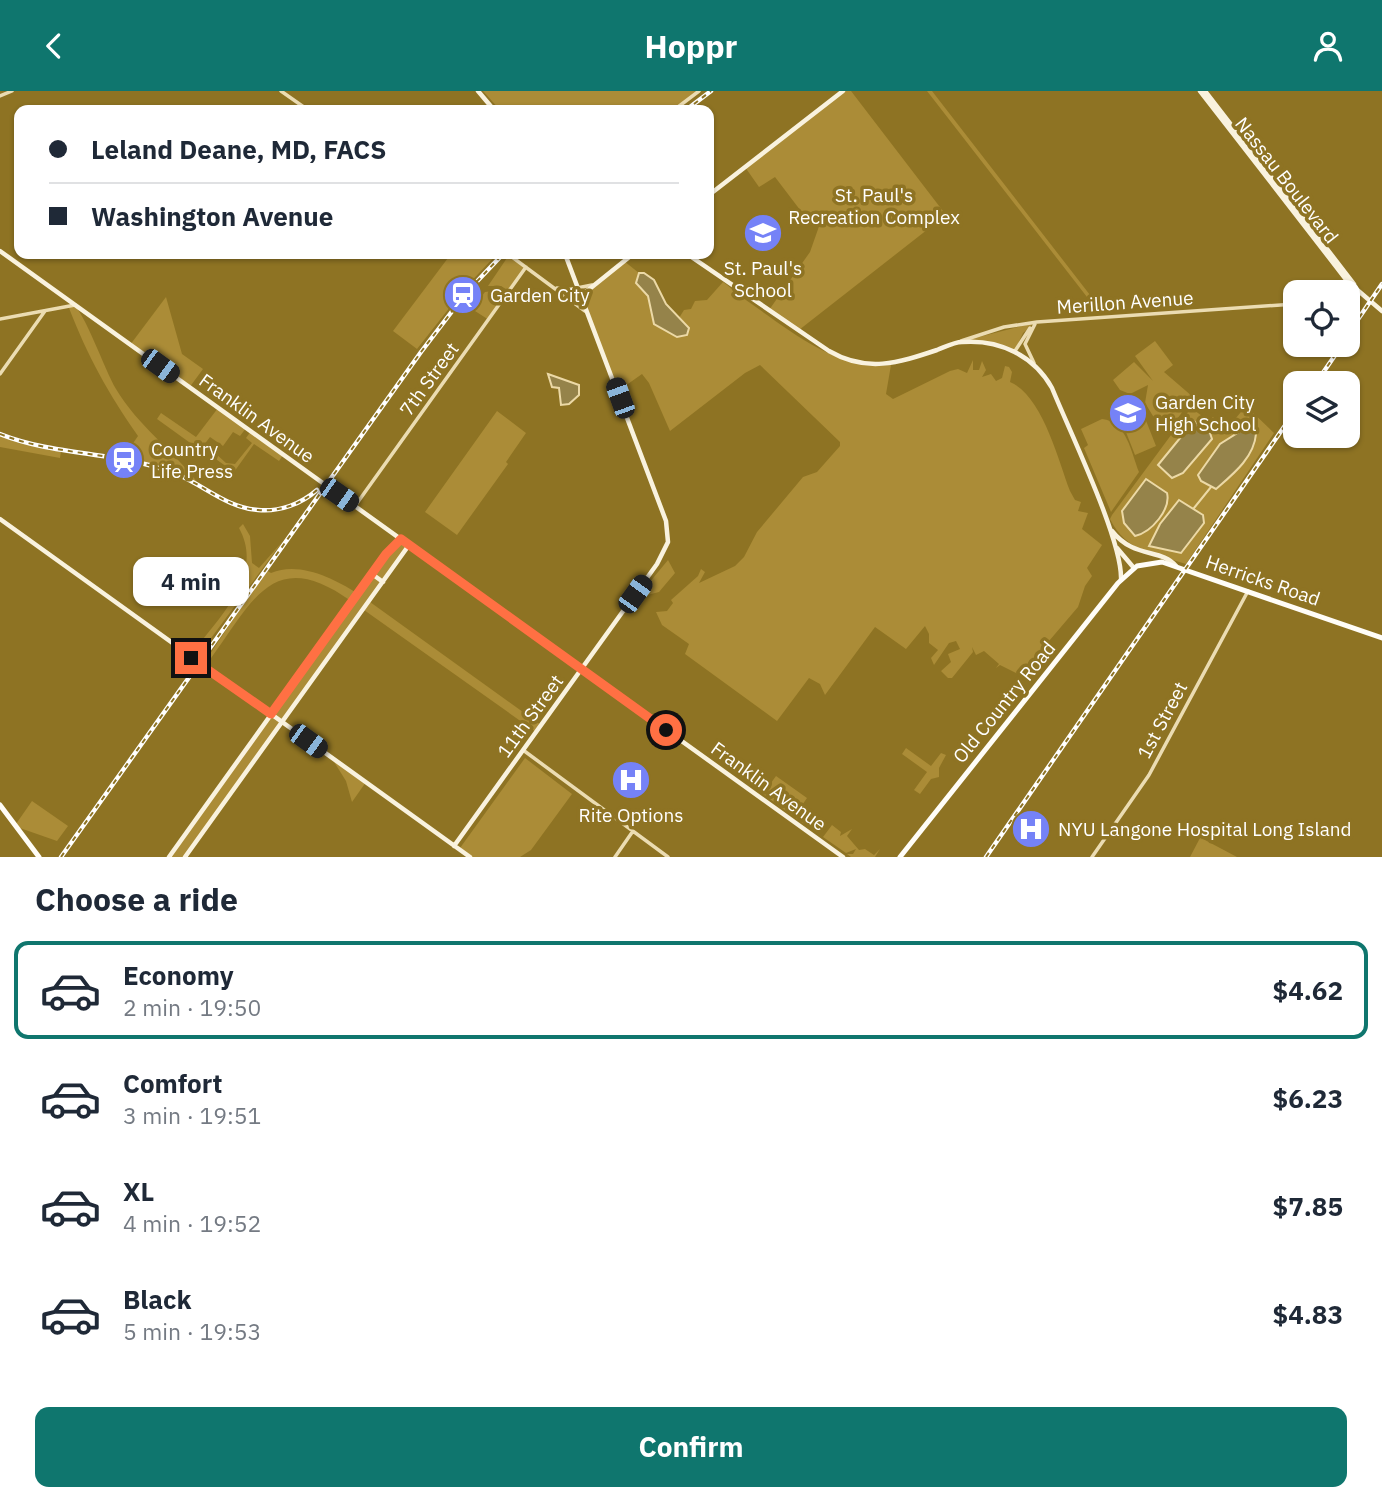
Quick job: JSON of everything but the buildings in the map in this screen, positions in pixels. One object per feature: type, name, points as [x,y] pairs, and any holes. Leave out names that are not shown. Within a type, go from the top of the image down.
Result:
[{"type":"main road","points":[[478,91],[490,105]]},
{"type":"main road","points":[[714,191],[843,91]]},
{"type":"main road","name":"Nassau Boulevard","points":[[1202,91],[1346,280]]},
{"type":"main road","name":"Franklin Avenue","points":[[0,251],[843,857]]},
{"type":"main road","points":[[567,259],[590,314]]},
{"type":"main road","points":[[582,295],[626,259]]},
{"type":"main road","points":[[694,259],[829,351],[854,362],[892,364],[961,342],[995,345],[1015,351],[1036,366],[1052,388],[1107,525],[1121,580]]},
{"type":"main road","name":"Nassau Boulevard","points":[[1360,291],[1382,311]]},
{"type":"main road","name":"11th Street","points":[[454,846],[661,558],[668,542],[668,530],[590,314]]},
{"type":"main road","points":[[0,519],[470,857]]},
{"type":"main road","points":[[1107,525],[1128,547],[1168,559],[1176,566]]},
{"type":"main road","points":[[1112,538],[1134,568]]},
{"type":"main road","points":[[169,857],[391,547],[401,539]]},
{"type":"main road","points":[[185,857],[409,545]]},
{"type":"main road","name":"Herricks Road","points":[[1134,568],[1150,561],[1176,566],[1382,638]]},
{"type":"main road","name":"Old Country Road","points":[[900,857],[1121,580],[1134,568]]},
{"type":"main road","points":[[372,574],[383,582]]},
{"type":"main road","points":[[0,805],[39,857]]},
{"type":"street","points":[[0,96],[12,91]]},
{"type":"street","points":[[281,91],[301,105]]},
{"type":"street","points":[[681,105],[699,91]]},
{"type":"street","points":[[515,259],[590,314]]},
{"type":"street","name":"7th Street","points":[[355,506],[526,267]]},
{"type":"street","points":[[553,286],[567,290],[592,285]]},
{"type":"street","points":[[569,298],[582,295]]},
{"type":"street","points":[[0,319],[75,305]]},
{"type":"street","name":"Merillon Avenue","points":[[961,342],[1004,327],[1037,322],[1283,305]]},
{"type":"street","points":[[0,374],[45,311]]},
{"type":"street","points":[[1015,351],[1024,333],[1037,322]]},
{"type":"street","points":[[1036,366],[1025,344],[1037,322]]},
{"type":"street","name":"1st Street","points":[[1092,857],[1149,775],[1248,591]]},
{"type":"street","points":[[523,750],[668,857]]},
{"type":"street","points":[[615,857],[633,831]]},
{"type":"green space","points":[[483,91],[697,91],[679,105],[496,105]]},
{"type":"green space","name":"St. Paul's Recreation Complex","points":[[843,91],[851,91],[946,215],[799,330],[769,310],[810,252],[823,215],[820,211],[819,216],[810,223],[775,177],[759,187],[745,167]]},
{"type":"green space","points":[[927,91],[932,91],[1090,295],[1087,297]]},
{"type":"green space","points":[[447,259],[492,259],[463,290],[460,289],[455,294],[458,297],[417,349],[393,331]]},
{"type":"green space","points":[[506,259],[515,259],[527,268],[509,291],[501,286],[488,286]]},
{"type":"green space","points":[[624,261],[639,273],[653,279],[666,304],[679,318],[684,310],[691,309],[695,301],[707,300],[723,282],[812,345],[850,361],[891,365],[886,394],[893,399],[950,371],[958,369],[967,373],[973,360],[973,370],[979,370],[982,361],[986,370],[982,377],[991,374],[996,381],[1002,378],[1005,366],[1009,367],[1012,372],[1010,382],[1031,400],[1048,429],[1070,491],[1075,500],[1081,502],[1078,511],[1088,513],[1082,529],[1102,545],[1087,568],[1092,576],[1085,586],[1078,607],[1020,675],[1000,665],[996,668],[999,664],[984,651],[976,655],[972,647],[973,652],[952,678],[948,678],[941,671],[951,662],[948,654],[960,649],[956,641],[949,643],[934,665],[931,658],[938,650],[929,643],[925,626],[906,649],[875,627],[825,695],[820,684],[809,678],[777,721],[685,654],[689,644],[662,625],[656,612],[667,611],[673,603],[671,600],[698,576],[701,569],[705,572],[699,583],[735,566],[744,557],[757,532],[803,477],[817,472],[840,446],[840,442],[760,365],[745,373],[670,431],[649,383],[642,374],[618,391],[581,292]]},
{"type":"green space","points":[[501,290],[507,295],[489,320],[475,311],[476,303],[485,292]]},
{"type":"green space","points":[[166,297],[182,354],[203,369],[189,388],[130,345]]},
{"type":"green space","points":[[72,303],[83,318],[111,381],[125,402],[198,483],[170,469],[123,458],[138,436],[91,359],[69,308]]},
{"type":"green space","points":[[1034,323],[1023,333],[1015,350],[967,340]]},
{"type":"green space","points":[[1155,341],[1173,365],[1164,372],[1193,397],[1170,429],[1153,416],[1145,403],[1148,385],[1130,394],[1120,390],[1113,380],[1134,362],[1153,381],[1135,356]]},
{"type":"green space","points":[[1246,406],[1274,433],[1186,564],[1142,550],[1124,539],[1110,519],[1112,515],[1191,408],[1209,421],[1213,417],[1225,431]]},
{"type":"green space","points":[[218,408],[246,428],[240,436],[233,432],[223,446],[210,437],[200,450],[157,419],[161,413],[196,437]]},
{"type":"green space","points":[[1141,408],[1156,446],[1135,455],[1120,417]]},
{"type":"green space","points":[[497,411],[526,433],[506,462],[508,464],[457,535],[425,512]]},
{"type":"green space","points":[[1102,419],[1110,421],[1123,432],[1139,472],[1111,512],[1084,448],[1088,445],[1081,429]]},
{"type":"green space","points":[[251,431],[283,455],[279,461],[254,444],[234,472],[213,457],[215,453],[226,463],[235,464],[252,443],[246,438]]},
{"type":"green space","points":[[0,435],[61,451],[60,458],[0,447]]},
{"type":"green space","points":[[243,524],[250,536],[252,563],[259,568],[283,541],[197,657],[192,653],[226,610],[243,579],[246,545],[239,528]]},
{"type":"green space","points":[[399,541],[406,546],[370,602],[541,725],[536,732],[364,610],[185,857],[168,857],[351,601],[324,585],[302,578],[283,580],[267,587],[253,601],[209,661],[204,663],[266,570],[271,573],[293,569],[316,573],[357,593]]},
{"type":"green space","points":[[668,560],[675,573],[659,592],[647,595],[644,589]]},
{"type":"green space","points":[[906,748],[931,766],[941,753],[946,755],[939,768],[939,777],[931,779],[920,794],[914,790],[927,772],[902,754]]},
{"type":"green space","points":[[331,757],[366,782],[352,802],[346,781]]},
{"type":"green space","points":[[525,758],[572,794],[531,850],[520,857],[472,857],[460,848]]},
{"type":"green space","points":[[776,776],[807,798],[798,811],[807,817],[804,824],[763,794]]},
{"type":"green space","points":[[32,801],[68,826],[57,841],[17,827],[16,824]]},
{"type":"green space","points":[[832,825],[841,832],[840,836],[852,829],[847,836],[859,850],[865,849],[874,855],[880,849],[875,857],[851,857],[847,854],[853,854],[856,849],[846,853],[823,837]]},
{"type":"green space","points":[[1200,838],[1203,839],[1237,857],[1190,857]]},
{"type":"shaded area","points":[[639,273],[644,273],[654,280],[666,304],[689,328],[687,335],[677,337],[654,324],[648,296],[636,283]]},
{"type":"shaded area","points":[[548,374],[579,385],[579,395],[569,404],[561,405],[559,388],[552,387]]},
{"type":"shaded area","points":[[1194,421],[1210,433],[1212,439],[1183,473],[1172,478],[1158,465]]},
{"type":"shaded area","points":[[1247,427],[1256,434],[1247,458],[1216,489],[1201,481],[1198,475],[1220,444]]},
{"type":"shaded area","points":[[1146,479],[1167,493],[1166,506],[1154,525],[1135,536],[1124,523],[1122,511]]},
{"type":"shaded area","points":[[1179,500],[1203,515],[1204,523],[1181,553],[1149,546],[1160,524]]},
{"type":"waterway","points":[[1194,508],[1211,487]]},
{"type":"railway","points":[[693,105],[711,91]]},
{"type":"railway","points":[[61,857],[421,352],[466,293],[498,259]]},
{"type":"railway","points":[[1360,316],[1382,284]]},
{"type":"railway","points":[[1324,371],[1334,357]]},
{"type":"railway","points":[[986,857],[1283,428]]},
{"type":"railway","points":[[0,434],[45,447],[159,468],[181,476],[228,502],[247,508],[282,508],[297,503],[317,490]]},
{"type":"place","name":"St. Paul's School","points":[[763,233]]},
{"type":"place","name":"Garden City","points":[[463,295]]},
{"type":"place","name":"Garden City High School","points":[[1128,413]]},
{"type":"place","name":"Country Life Press","points":[[124,460]]},
{"type":"place","name":"Rite Options","points":[[631,780]]},
{"type":"place","name":"NYU Langone Hospital Long Island","points":[[1031,829]]},
{"type":"route","points":[[191,658],[271,714],[386,554],[401,539],[666,730]]}]
